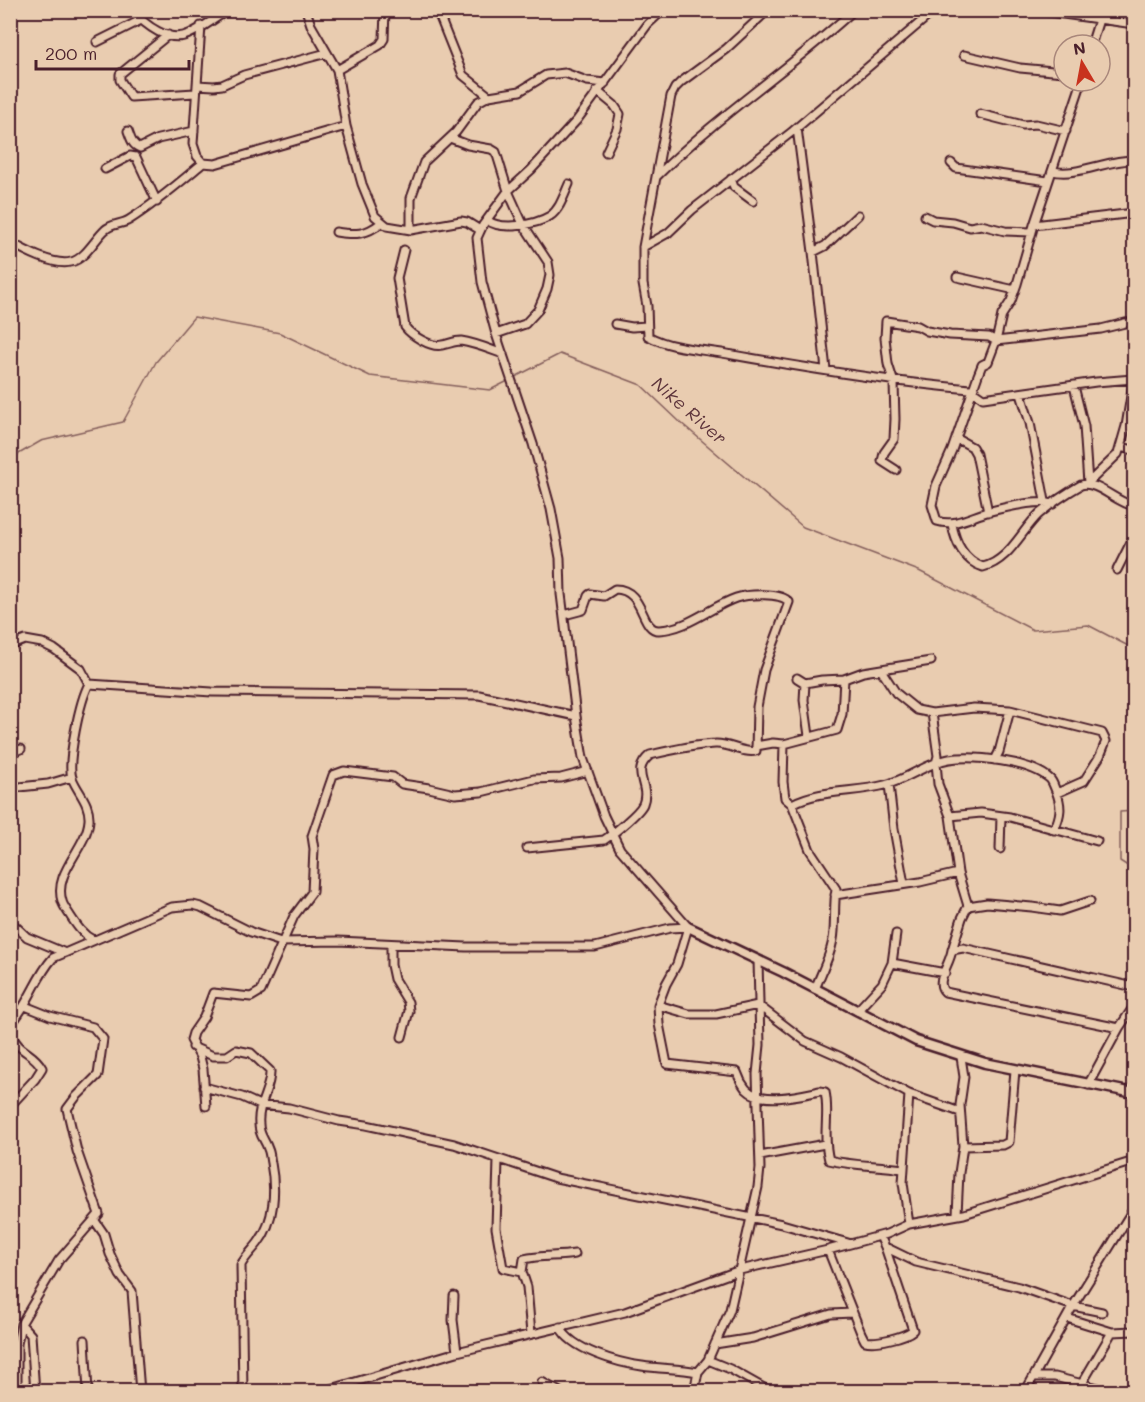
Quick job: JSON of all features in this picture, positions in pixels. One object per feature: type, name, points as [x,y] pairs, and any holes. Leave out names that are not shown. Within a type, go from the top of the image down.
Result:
[{"type":"main road","points":[[688,927],[916,1041],[961,1057],[1015,1070],[1134,1093]]},
{"type":"street","points":[[132,10],[141,20],[159,32],[176,37],[190,34],[229,10]]},
{"type":"street","points":[[306,10],[311,25],[337,70],[346,126],[362,184],[375,216],[381,223],[393,228],[411,230],[461,221],[480,230]]},
{"type":"street","points":[[337,70],[380,45],[384,39],[385,10]]},
{"type":"street","points":[[437,10],[463,75],[489,96]]},
{"type":"street","points":[[768,10],[726,49],[675,88],[671,96],[643,247],[643,284],[647,306],[648,336],[664,344],[772,361],[818,371],[826,370],[865,377],[970,389],[983,398],[1134,378],[1118,454],[1088,483],[1081,484],[1037,517],[998,561],[983,567],[970,560],[957,544],[952,524]]},
{"type":"street","points":[[657,176],[700,135],[802,56],[854,10]]},
{"type":"street","points":[[643,247],[668,233],[731,179],[797,128],[935,10]]},
{"type":"street","points":[[1094,33],[1102,10]]},
{"type":"street","points":[[1039,11],[1134,24]]},
{"type":"street","points":[[658,14],[648,24],[577,120],[531,170],[507,191],[477,238],[482,282],[496,334],[533,444],[551,508],[560,558],[576,716],[588,771],[612,835],[620,849],[688,927]]},
{"type":"street","points":[[97,42],[141,20]]},
{"type":"street","points":[[201,26],[193,144],[196,156],[203,163],[215,164],[346,126]]},
{"type":"street","points":[[168,35],[120,74],[120,80],[131,97],[222,85],[244,75],[327,53]]},
{"type":"street","points":[[964,55],[1011,66],[1052,72]]},
{"type":"street","points":[[411,230],[411,198],[424,162],[450,138],[478,102],[489,96],[528,88],[546,75],[565,73],[587,81],[605,83]]},
{"type":"street","points":[[597,91],[614,105],[620,114],[617,129],[606,152]]},
{"type":"street","points":[[1053,504],[1045,501],[988,512],[952,524],[937,521],[932,505],[936,486],[982,365],[988,362],[1002,315],[1015,291],[1077,93]]},
{"type":"street","points":[[980,114],[1023,125],[1036,124],[1066,131]]},
{"type":"street","points":[[797,128],[826,370]]},
{"type":"street","points":[[128,131],[131,141],[140,148],[158,139],[194,131]]},
{"type":"street","points":[[450,138],[496,152],[507,191],[523,224],[548,262],[550,275],[538,310],[525,324],[496,334]]},
{"type":"street","points":[[105,169],[130,156],[136,157],[157,202]]},
{"type":"street","points":[[1053,171],[1063,174],[1118,161],[1134,160]]},
{"type":"street","points":[[10,242],[28,252],[51,260],[71,262],[80,258],[106,228],[122,225],[157,202],[203,163]]},
{"type":"street","points":[[951,163],[956,168],[1048,181]]},
{"type":"street","points":[[731,179],[734,187],[753,201]]},
{"type":"street","points":[[487,220],[499,226],[523,224],[550,216],[558,208],[569,184]]},
{"type":"street","points":[[925,216],[933,220],[970,227],[981,225],[1005,231],[1033,229],[1134,213]]},
{"type":"street","points":[[813,252],[825,246],[858,215]]},
{"type":"street","points":[[336,232],[357,235],[370,232],[381,223]]},
{"type":"street","points":[[404,250],[397,284],[407,330],[421,339],[438,345],[459,341],[504,357]]},
{"type":"street","points":[[957,277],[1015,291]]},
{"type":"street","points":[[897,470],[882,461],[894,439],[893,379],[886,348],[884,330],[886,321],[950,335],[989,337],[996,340],[1101,329],[1125,322],[1134,322]]},
{"type":"street","points":[[615,324],[632,327],[647,326]]},
{"type":"street","points":[[1074,386],[1084,426],[1088,483]]},
{"type":"street","points":[[1021,393],[1030,423],[1045,501]]},
{"type":"street","points":[[956,438],[972,447],[976,454],[988,512]]},
{"type":"street","points":[[1120,447],[1134,450]]},
{"type":"street","points":[[1088,483],[1134,506]]},
{"type":"street","points":[[1117,570],[1134,536]]},
{"type":"street","points":[[527,849],[604,840],[612,835],[639,811],[644,803],[645,796],[640,769],[643,761],[650,754],[715,744],[756,752],[757,707],[764,670],[789,602],[784,596],[738,597],[677,627],[658,630],[652,628],[637,600],[630,593],[615,589],[604,596],[590,594],[581,612],[564,615]]},
{"type":"street","points":[[10,646],[25,640],[42,643],[81,669],[89,684]]},
{"type":"street","points":[[797,678],[805,683],[844,680],[863,672],[931,661]]},
{"type":"street","points":[[881,670],[889,685],[904,701],[917,710],[932,712],[974,708],[1022,711],[1105,736],[1106,741],[1100,756],[1084,781],[1057,793]]},
{"type":"street","points":[[756,746],[784,744],[837,729],[842,714],[844,680]]},
{"type":"street","points":[[805,683],[804,700],[809,736]]},
{"type":"street","points":[[89,684],[212,692],[479,695],[576,716]]},
{"type":"street","points":[[89,684],[80,706],[73,743],[72,777],[86,803],[89,819],[85,839],[64,877],[60,891],[62,902],[74,922],[86,936],[93,940]]},
{"type":"street","points":[[995,760],[1010,710]]},
{"type":"street","points":[[932,712],[938,756],[936,763],[938,784],[950,816],[958,873],[968,906],[945,973],[940,981],[941,989],[945,993],[1119,1028]]},
{"type":"street","points":[[784,744],[785,798],[792,804],[810,850],[836,889],[831,950],[815,989]]},
{"type":"street","points":[[10,753],[21,748]]},
{"type":"street","points":[[792,804],[804,797],[889,784],[948,759],[986,758],[1041,773],[1052,780],[1061,809],[1054,830]]},
{"type":"street","points":[[206,1106],[200,1057],[191,1040],[193,1033],[204,1017],[213,993],[251,997],[257,995],[265,985],[294,916],[312,892],[314,849],[312,836],[333,775],[344,771],[393,777],[402,784],[455,794],[481,792],[534,779],[561,778],[588,771]]},
{"type":"street","points":[[10,788],[48,784],[72,777]]},
{"type":"street","points":[[889,784],[904,884]]},
{"type":"street","points":[[950,816],[981,813],[1001,816],[1097,841]]},
{"type":"street","points":[[1000,849],[1001,816]]},
{"type":"street","points":[[835,896],[958,873]]},
{"type":"street","points":[[968,906],[987,903],[1060,912],[1090,901]]},
{"type":"street","points":[[10,1025],[25,1005],[43,969],[53,958],[172,907],[192,905],[251,932],[282,942],[338,941],[489,948],[595,947],[661,930],[688,927]]},
{"type":"street","points":[[10,921],[27,937],[63,952]]},
{"type":"street","points":[[688,927],[677,964],[658,1005],[659,1024],[667,1064],[736,1072],[748,1091],[764,1097],[825,1092],[825,1144],[829,1160],[862,1167],[881,1166],[903,1169]]},
{"type":"street","points":[[857,1011],[882,984],[892,963],[896,934]]},
{"type":"street","points":[[392,945],[391,965],[394,979],[408,1002],[409,1011],[402,1037]]},
{"type":"street","points":[[952,950],[957,948],[974,950],[1134,987]]},
{"type":"street","points":[[694,1392],[698,1372],[708,1360],[726,1323],[758,1187],[760,1156],[757,1074],[760,1045],[758,960]]},
{"type":"street","points":[[892,963],[945,973]]},
{"type":"street","points":[[17,1392],[17,1344],[21,1324],[59,1260],[99,1214],[77,1152],[67,1109],[98,1075],[104,1039],[93,1028],[51,1016],[25,1005]]},
{"type":"street","points":[[658,1005],[689,1014],[716,1014],[758,1005],[805,1041],[841,1057],[909,1094],[960,1112]]},
{"type":"street","points":[[1088,1085],[1119,1028],[1134,1006]]},
{"type":"street","points":[[10,1032],[18,1047],[36,1059],[42,1068],[10,1106]]},
{"type":"street","points":[[193,1047],[213,1056],[227,1056],[236,1050],[251,1053],[270,1071],[270,1080],[260,1105],[258,1123],[261,1139],[268,1148],[274,1181],[268,1225],[259,1242],[241,1265],[243,1392]]},
{"type":"street","points":[[957,1214],[963,1146],[960,1112],[964,1077],[961,1057]]},
{"type":"street","points":[[963,1146],[1003,1145],[1009,1142],[1015,1070]]},
{"type":"street","points":[[204,1087],[242,1097],[260,1105],[289,1108],[339,1121],[454,1144],[556,1178],[752,1218],[822,1234],[848,1243]]},
{"type":"street","points":[[909,1094],[903,1169],[909,1224]]},
{"type":"street","points":[[760,1156],[825,1144]]},
{"type":"street","points":[[498,1160],[496,1228],[503,1268],[522,1272]]},
{"type":"street","points":[[321,1392],[340,1389],[458,1352],[625,1312],[740,1270],[880,1236],[909,1224],[964,1214],[1134,1161]]},
{"type":"street","points":[[1025,1392],[1073,1306],[1134,1209]]},
{"type":"street","points":[[95,1221],[104,1234],[120,1275],[132,1291],[140,1392]]},
{"type":"street","points":[[828,1250],[865,1341],[871,1343],[902,1336],[913,1330],[880,1236]]},
{"type":"street","points":[[885,1247],[916,1262],[1019,1287],[1073,1306],[1102,1312]]},
{"type":"street","points":[[531,1334],[527,1287],[522,1272],[524,1259],[557,1258],[575,1254]]},
{"type":"street","points":[[454,1296],[453,1320],[458,1352]]},
{"type":"street","points":[[715,1344],[753,1338],[831,1314],[852,1313]]},
{"type":"street","points":[[1066,1318],[1112,1332],[1134,1330]]},
{"type":"street","points":[[21,1324],[31,1335],[35,1392]]},
{"type":"street","points":[[560,1327],[564,1335],[576,1344],[602,1356],[642,1366],[698,1372]]},
{"type":"street","points":[[1077,1392],[1112,1332]]},
{"type":"street","points":[[85,1340],[88,1392]]},
{"type":"street","points":[[708,1360],[730,1369],[771,1392]]},
{"type":"street","points":[[1034,1377],[1055,1377],[1114,1392]]},
{"type":"street","points":[[542,1382],[560,1392]]},
{"type":"waterway","name":"Nike River","points":[[10,459],[41,441],[123,422],[156,362],[194,317],[280,333],[370,376],[490,390],[508,381]]},
{"type":"waterway","name":"Nike River","points":[[515,377],[560,354],[641,385],[680,422],[803,527],[919,571],[1033,630],[1088,625],[1134,649]]},
{"type":"waterway","name":"Nike River","points":[[1134,811],[1120,812],[1120,861],[1134,870]]}]
